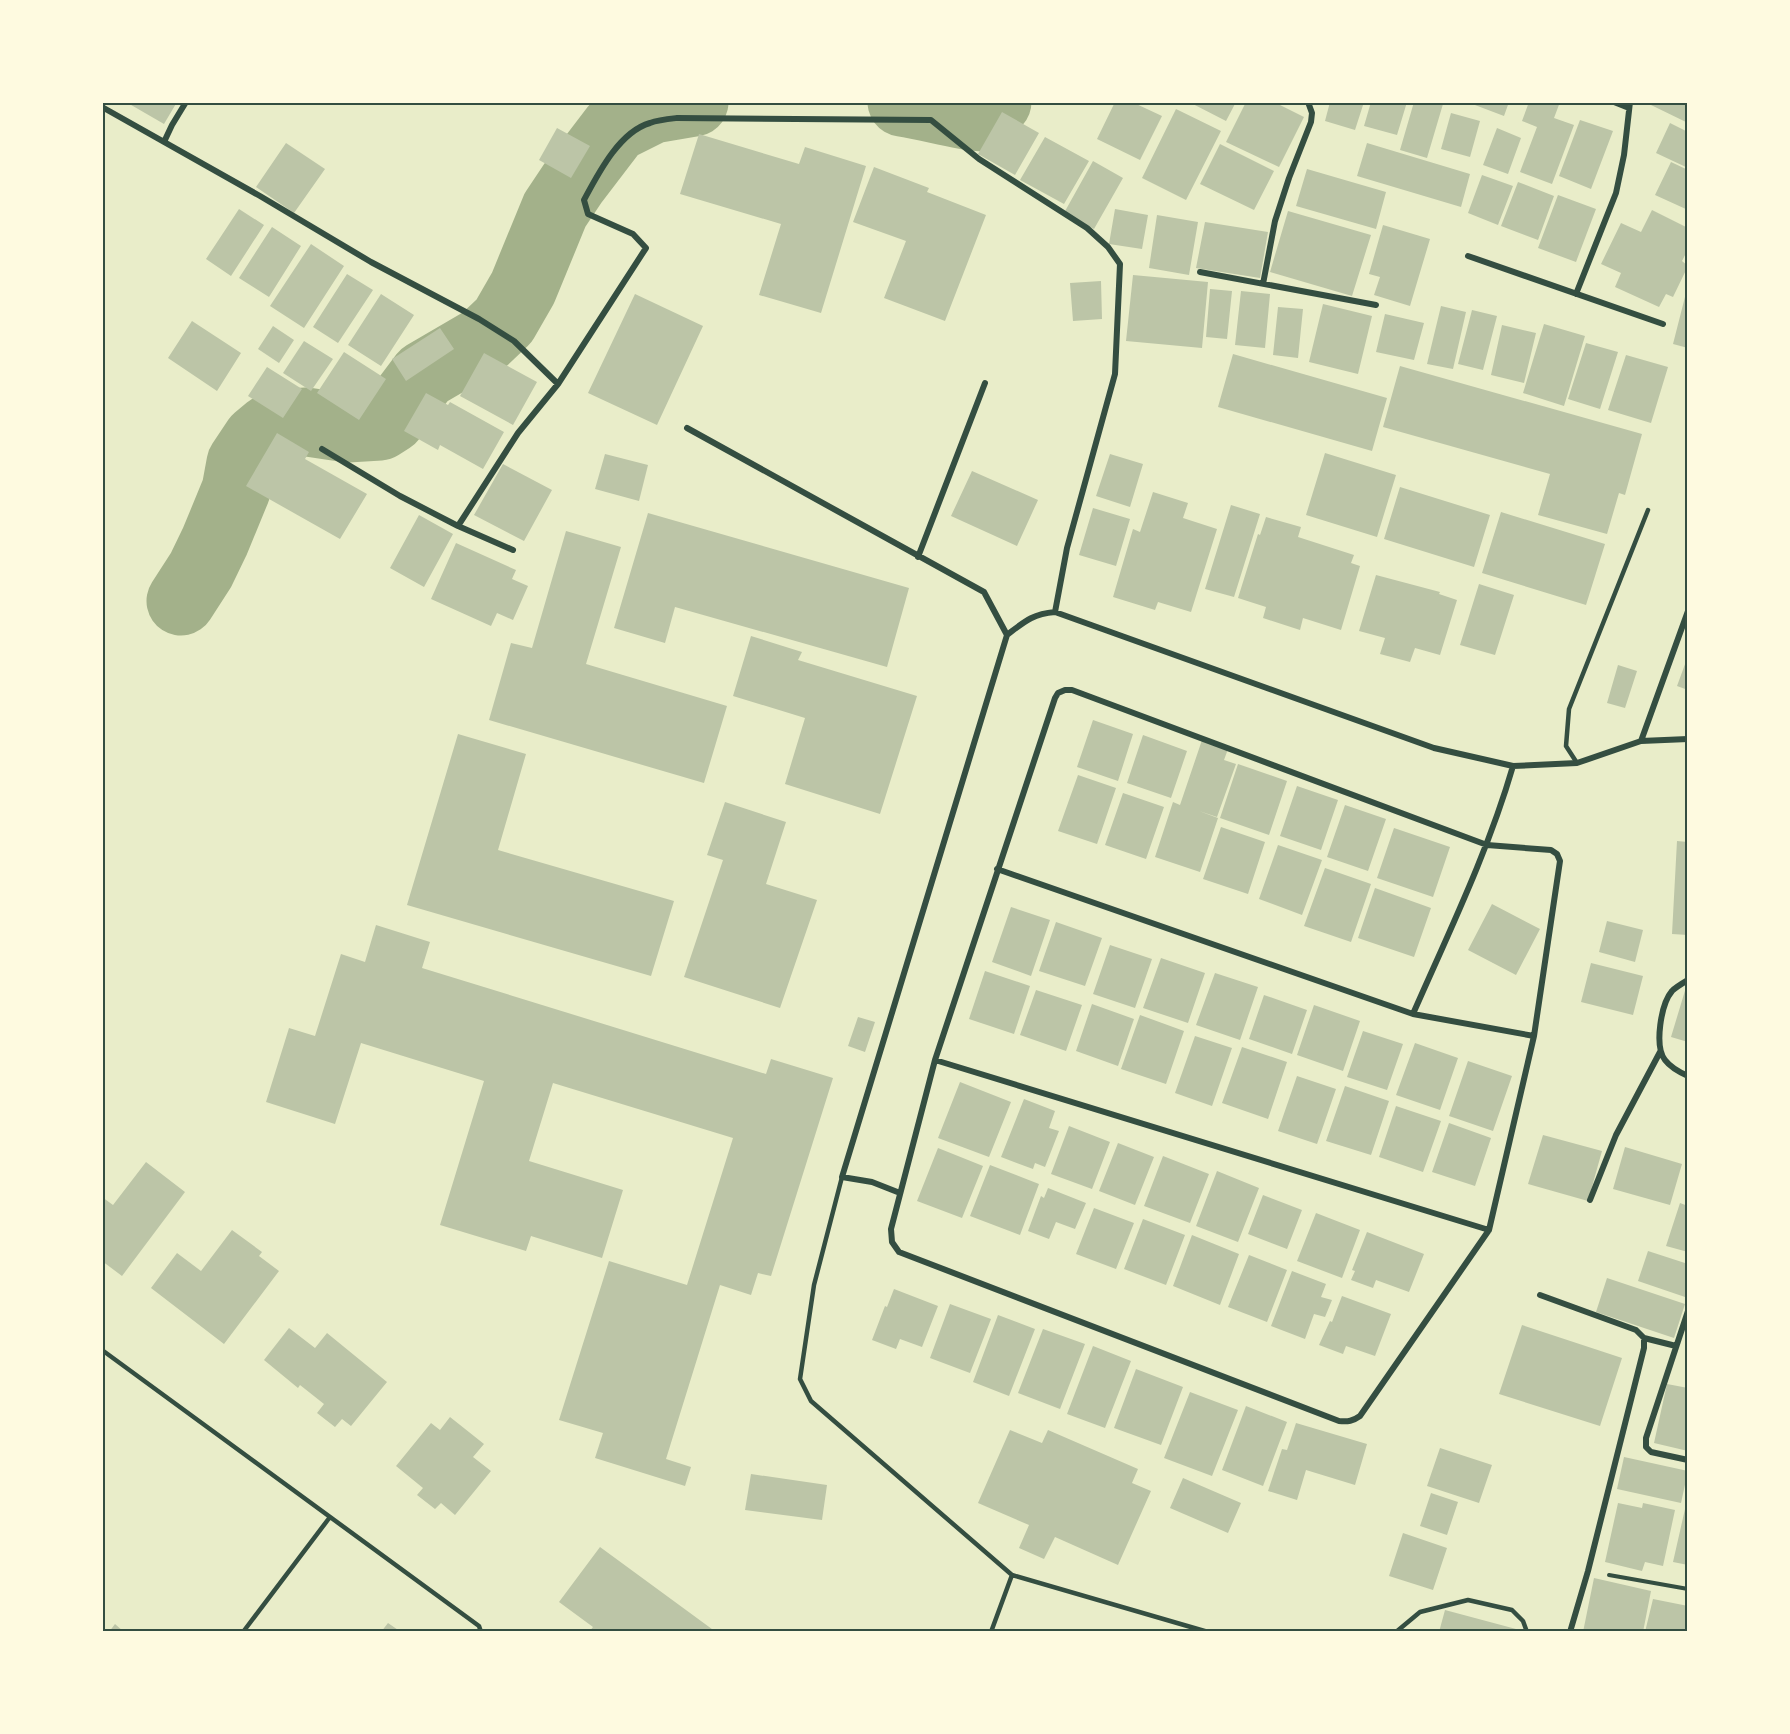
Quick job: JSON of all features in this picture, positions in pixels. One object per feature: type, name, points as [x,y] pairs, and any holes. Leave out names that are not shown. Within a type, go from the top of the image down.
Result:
[{"type":"street","points":[[165,142],[186,102]]},
{"type":"street","points":[[1263,284],[1275,221],[1288,177],[1311,122],[1312,113],[1308,102]]},
{"type":"street","points":[[1576,294],[1616,193],[1624,155],[1630,105],[1614,102]]},
{"type":"street","points":[[102,107],[371,262],[479,319],[514,341],[558,384]]},
{"type":"street","points":[[458,526],[518,433],[558,384],[646,248],[633,234],[588,214],[584,200],[602,166],[629,135],[648,123],[677,118],[931,120],[979,159],[1087,228],[1108,247],[1120,264],[1115,374],[1066,548],[1054,612]]},
{"type":"street","points":[[1468,256],[1663,324]]},
{"type":"street","points":[[1200,272],[1376,305]]},
{"type":"street","points":[[918,557],[985,383]]},
{"type":"street","points":[[687,428],[984,592],[1007,635]]},
{"type":"street","points":[[322,449],[400,496],[458,526],[513,550]]},
{"type":"street","points":[[1641,741],[1688,611]]},
{"type":"street","points":[[900,1192],[872,1182],[842,1177],[1007,635],[1038,613],[1054,612],[1434,748],[1513,766],[1578,763],[1641,741],[1688,740]]},
{"type":"street","points":[[1072,690],[1487,845],[1551,850],[1557,854],[1560,861],[1534,1036],[1489,1230],[1360,1416],[1348,1422],[1339,1421],[899,1252],[892,1242],[891,1229],[935,1060],[996,868],[1054,698],[1058,693],[1072,690]]},
{"type":"street","points":[[1413,1014],[1487,845],[1513,766]]},
{"type":"street","points":[[996,868],[1413,1014],[1534,1036]]},
{"type":"street","points":[[1590,1200],[1616,1135],[1660,1052],[1663,1010],[1672,992],[1688,980]]},
{"type":"street","points":[[1660,1052],[1673,1068],[1688,1076]]},
{"type":"street","points":[[935,1060],[1489,1230]]},
{"type":"street","points":[[1540,1295],[1636,1330],[1644,1338],[1676,1346]]},
{"type":"street","points":[[1688,1311],[1646,1438],[1646,1447],[1651,1452],[1688,1460]]},
{"type":"street","points":[[1570,1632],[1588,1571],[1644,1348],[1644,1338]]},
{"type":"lane","points":[[1578,763],[1566,746],[1569,709],[1648,510]]},
{"type":"lane","points":[[842,1177],[814,1285],[800,1379],[811,1401],[1012,1575],[1208,1632]]},
{"type":"lane","points":[[102,1350],[479,1626],[481,1632]]},
{"type":"lane","points":[[243,1632],[330,1517]]},
{"type":"lane","points":[[991,1632],[1012,1575]]},
{"type":"lane","points":[[1396,1632],[1420,1612],[1468,1600],[1512,1610],[1523,1621],[1527,1632]]},
{"type":"path","points":[[1588,1571],[1688,1589]]},
{"type":"building","points":[[126,102],[177,102],[164,124]]},
{"type":"building","points":[[1115,102],[1132,102],[1162,116],[1140,160],[1097,139]]},
{"type":"building","points":[[1189,102],[1236,102],[1226,121]]},
{"type":"building","points":[[1246,102],[1274,102],[1304,117],[1279,167],[1226,142]]},
{"type":"building","points":[[1330,102],[1364,102],[1355,130],[1325,121]]},
{"type":"building","points":[[1371,102],[1407,102],[1397,135],[1364,126]]},
{"type":"building","points":[[1414,102],[1443,104],[1427,158],[1400,150]]},
{"type":"building","points":[[1467,102],[1509,102],[1504,116]]},
{"type":"building","points":[[1529,102],[1560,102],[1554,118],[1574,125],[1552,184],[1520,172],[1537,127],[1522,121]]},
{"type":"building","points":[[1652,102],[1688,102],[1688,123],[1651,105]]},
{"type":"building","points":[[1176,109],[1221,131],[1186,200],[1142,178]]},
{"type":"building","points":[[1002,112],[1039,133],[1015,175],[978,154]]},
{"type":"building","points":[[1451,113],[1480,121],[1470,157],[1441,149]]},
{"type":"building","points":[[1580,120],[1613,131],[1591,189],[1559,176]]},
{"type":"building","points":[[1670,123],[1688,132],[1688,168],[1656,153]]},
{"type":"building","points":[[557,128],[590,146],[571,178],[539,160]]},
{"type":"building","points":[[1497,128],[1521,138],[1508,174],[1483,165]]},
{"type":"building","points":[[699,134],[799,164],[805,147],[866,166],[821,313],[759,295],[781,224],[680,194]]},
{"type":"building","points":[[1045,137],[1089,161],[1064,204],[1020,180]]},
{"type":"building","points":[[286,143],[325,169],[294,213],[256,187]]},
{"type":"building","points":[[1367,143],[1470,174],[1461,207],[1357,176]]},
{"type":"building","points":[[1220,144],[1274,171],[1254,210],[1200,184]]},
{"type":"building","points":[[1093,161],[1123,178],[1094,229],[1064,213]]},
{"type":"building","points":[[1671,162],[1688,170],[1688,210],[1655,195]]},
{"type":"building","points":[[874,167],[929,188],[927,192],[986,215],[945,321],[884,298],[906,241],[853,222]]},
{"type":"building","points":[[1307,169],[1386,192],[1376,229],[1296,206]]},
{"type":"building","points":[[1482,175],[1513,186],[1498,225],[1468,213]]},
{"type":"building","points":[[1518,182],[1554,196],[1538,240],[1501,226]]},
{"type":"building","points":[[1558,195],[1596,209],[1576,262],[1538,248]]},
{"type":"building","points":[[239,209],[264,225],[231,276],[206,259]]},
{"type":"building","points":[[1115,209],[1148,215],[1142,249],[1109,244]]},
{"type":"building","points":[[1652,210],[1688,228],[1688,249],[1682,261],[1688,266],[1673,297],[1666,294],[1659,307],[1615,287],[1621,273],[1601,264],[1621,223],[1641,232]]},
{"type":"building","points":[[1288,211],[1371,235],[1352,296],[1270,272]]},
{"type":"building","points":[[1157,215],[1198,222],[1189,275],[1149,268]]},
{"type":"building","points":[[1205,222],[1268,232],[1260,278],[1196,268]]},
{"type":"building","points":[[1383,225],[1430,239],[1410,306],[1374,295],[1380,277],[1369,274]]},
{"type":"building","points":[[272,227],[301,246],[269,297],[239,278]]},
{"type":"building","points":[[311,244],[344,266],[304,328],[270,306]]},
{"type":"building","points":[[347,274],[373,290],[338,343],[313,327]]},
{"type":"building","points":[[1133,275],[1208,282],[1202,348],[1126,341]]},
{"type":"building","points":[[1101,281],[1102,319],[1073,321],[1070,283]]},
{"type":"building","points":[[1210,289],[1232,291],[1227,339],[1206,337]]},
{"type":"building","points":[[1688,289],[1688,348],[1673,344]]},
{"type":"building","points":[[1241,291],[1270,294],[1265,348],[1235,345]]},
{"type":"building","points":[[381,294],[414,315],[381,366],[348,345]]},
{"type":"building","points":[[635,294],[703,326],[657,425],[588,393]]},
{"type":"building","points":[[1323,304],[1372,316],[1358,374],[1309,362]]},
{"type":"building","points":[[1441,306],[1466,312],[1453,369],[1427,364]]},
{"type":"building","points":[[1278,307],[1303,309],[1298,358],[1273,355]]},
{"type":"building","points":[[1472,310],[1497,316],[1483,370],[1458,364]]},
{"type":"building","points":[[1385,314],[1424,323],[1414,360],[1376,352]]},
{"type":"building","points":[[192,321],[241,353],[217,391],[168,358]]},
{"type":"building","points":[[1544,324],[1585,336],[1564,406],[1523,393]]},
{"type":"building","points":[[1502,325],[1536,333],[1524,383],[1491,375]]},
{"type":"building","points":[[273,326],[294,340],[279,363],[258,349]]},
{"type":"building","points":[[440,328],[454,349],[406,381],[392,359]]},
{"type":"building","points":[[304,341],[333,359],[311,391],[283,373]]},
{"type":"building","points":[[1586,343],[1618,352],[1600,409],[1568,399]]},
{"type":"building","points":[[344,352],[386,379],[359,420],[317,393]]},
{"type":"building","points":[[484,353],[537,382],[513,425],[460,396]]},
{"type":"building","points":[[1233,354],[1387,398],[1372,451],[1218,407]]},
{"type":"building","points":[[1626,355],[1668,367],[1651,423],[1608,410]]},
{"type":"building","points":[[1400,366],[1642,434],[1625,495],[1619,493],[1607,534],[1538,515],[1550,474],[1383,427]]},
{"type":"building","points":[[267,367],[302,389],[283,418],[248,396]]},
{"type":"building","points":[[426,393],[448,405],[450,402],[504,432],[483,469],[440,445],[438,450],[404,431]]},
{"type":"building","points":[[277,433],[309,452],[305,459],[367,494],[340,539],[246,486]]},
{"type":"building","points":[[1325,453],[1396,475],[1377,537],[1306,515]]},
{"type":"building","points":[[605,454],[648,465],[639,501],[595,489]]},
{"type":"building","points":[[1110,454],[1143,464],[1130,507],[1096,496]]},
{"type":"building","points":[[503,464],[552,490],[524,541],[474,515]]},
{"type":"building","points":[[972,471],[1038,500],[1017,546],[951,516]]},
{"type":"building","points":[[1400,487],[1490,515],[1474,567],[1384,539]]},
{"type":"building","points":[[1153,492],[1188,503],[1183,518],[1217,529],[1191,612],[1158,602],[1155,610],[1113,597],[1133,529],[1140,532]]},
{"type":"building","points":[[1231,505],[1260,514],[1234,597],[1205,589]]},
{"type":"building","points":[[1093,508],[1130,519],[1116,566],[1079,555]]},
{"type":"building","points":[[1501,512],[1605,544],[1586,605],[1482,573]]},
{"type":"building","points":[[648,513],[909,588],[887,667],[675,607],[665,643],[614,628]]},
{"type":"building","points":[[419,515],[453,534],[424,587],[390,568]]},
{"type":"building","points":[[1266,517],[1301,527],[1298,537],[1354,555],[1351,563],[1360,566],[1341,630],[1303,618],[1300,630],[1263,618],[1266,607],[1238,598],[1258,534],[1260,535]]},
{"type":"building","points":[[566,531],[621,547],[586,664],[727,706],[704,783],[489,720],[511,643],[532,648]]},
{"type":"building","points":[[456,543],[516,570],[512,579],[528,586],[513,620],[497,613],[491,626],[431,599]]},
{"type":"building","points":[[1376,575],[1440,592],[1439,594],[1457,600],[1440,655],[1415,648],[1410,662],[1380,654],[1385,638],[1359,631]]},
{"type":"building","points":[[1479,584],[1514,595],[1495,655],[1460,645]]},
{"type":"building","points":[[751,636],[802,652],[798,660],[917,696],[880,814],[785,784],[805,718],[733,696]]},
{"type":"building","points":[[1688,656],[1688,690],[1677,686]]},
{"type":"building","points":[[1618,665],[1637,671],[1625,708],[1607,703]]},
{"type":"building","points":[[1093,720],[1133,734],[1118,781],[1077,767]]},
{"type":"building","points":[[458,734],[526,754],[498,850],[674,901],[651,976],[407,905]]},
{"type":"building","points":[[1143,735],[1187,751],[1171,798],[1127,783]]},
{"type":"building","points":[[1202,740],[1228,749],[1224,760],[1236,764],[1217,817],[1199,811],[1218,818],[1200,872],[1155,857],[1173,802],[1180,805]]},
{"type":"building","points":[[1238,764],[1287,781],[1269,835],[1220,818]]},
{"type":"building","points":[[1078,775],[1116,788],[1097,844],[1058,831]]},
{"type":"building","points":[[1297,786],[1338,800],[1321,850],[1280,836]]},
{"type":"building","points":[[1123,793],[1164,807],[1146,859],[1105,845]]},
{"type":"building","points":[[725,802],[786,822],[766,884],[817,900],[780,1008],[684,977],[723,860],[707,855]]},
{"type":"building","points":[[1345,805],[1386,819],[1368,871],[1327,857]]},
{"type":"building","points":[[1221,827],[1265,842],[1248,894],[1203,879]]},
{"type":"building","points":[[1394,828],[1450,847],[1433,897],[1377,878]]},
{"type":"building","points":[[1677,841],[1688,842],[1688,935],[1672,934]]},
{"type":"building","points":[[1278,845],[1322,860],[1302,915],[1259,899]]},
{"type":"building","points":[[1325,868],[1371,884],[1351,942],[1304,926]]},
{"type":"building","points":[[1375,888],[1431,908],[1414,957],[1358,938]]},
{"type":"building","points":[[1492,904],[1540,929],[1516,975],[1468,950]]},
{"type":"building","points":[[1011,907],[1050,920],[1031,976],[992,962]]},
{"type":"building","points":[[1607,921],[1643,930],[1635,962],[1599,952]]},
{"type":"building","points":[[1056,922],[1102,938],[1085,986],[1039,971]]},
{"type":"building","points":[[376,925],[430,942],[422,968],[766,1074],[771,1059],[833,1078],[771,1276],[758,1273],[751,1295],[720,1285],[666,1459],[691,1467],[685,1486],[595,1458],[603,1433],[559,1420],[609,1261],[687,1285],[733,1138],[553,1083],[529,1161],[623,1190],[602,1258],[531,1236],[526,1251],[440,1225],[484,1081],[361,1043],[335,1124],[266,1102],[289,1028],[315,1036],[341,954],[365,962]]},
{"type":"building","points":[[1110,945],[1152,959],[1135,1008],[1093,994]]},
{"type":"building","points":[[1161,958],[1205,973],[1188,1023],[1143,1008]]},
{"type":"building","points":[[1591,963],[1643,976],[1633,1015],[1581,1002]]},
{"type":"building","points":[[985,971],[1030,986],[1014,1034],[969,1019]]},
{"type":"building","points":[[1215,973],[1258,987],[1240,1040],[1196,1025]]},
{"type":"building","points":[[1688,984],[1688,1042],[1671,1037]]},
{"type":"building","points":[[1036,990],[1082,1005],[1066,1051],[1020,1035]]},
{"type":"building","points":[[1264,995],[1307,1010],[1292,1054],[1249,1039]]},
{"type":"building","points":[[1092,1004],[1134,1019],[1118,1066],[1076,1051]]},
{"type":"building","points":[[1314,1005],[1360,1021],[1343,1071],[1297,1055]]},
{"type":"building","points":[[1140,1015],[1184,1031],[1166,1084],[1121,1069]]},
{"type":"building","points":[[858,1017],[875,1022],[865,1052],[848,1046]]},
{"type":"building","points":[[1363,1031],[1403,1044],[1387,1090],[1347,1077]]},
{"type":"building","points":[[1195,1036],[1232,1048],[1212,1106],[1175,1093]]},
{"type":"building","points":[[1415,1043],[1458,1058],[1440,1110],[1396,1095]]},
{"type":"building","points":[[1242,1047],[1287,1062],[1268,1119],[1222,1103]]},
{"type":"building","points":[[1468,1061],[1512,1076],[1493,1131],[1449,1116]]},
{"type":"building","points":[[1297,1076],[1336,1089],[1317,1144],[1278,1131]]},
{"type":"building","points":[[960,1082],[1011,1102],[989,1157],[938,1138]]},
{"type":"building","points":[[1345,1086],[1389,1101],[1371,1155],[1326,1141]]},
{"type":"building","points":[[1024,1099],[1055,1111],[1049,1128],[1059,1131],[1045,1167],[1035,1163],[1033,1169],[1001,1157]]},
{"type":"building","points":[[1396,1106],[1441,1121],[1423,1172],[1379,1157]]},
{"type":"building","points":[[1449,1123],[1491,1138],[1475,1186],[1432,1172]]},
{"type":"building","points":[[1069,1126],[1110,1142],[1092,1189],[1051,1174]]},
{"type":"building","points":[[1543,1135],[1602,1151],[1588,1201],[1528,1184]]},
{"type":"building","points":[[1118,1143],[1154,1157],[1135,1205],[1099,1191]]},
{"type":"building","points":[[1625,1147],[1682,1164],[1670,1205],[1613,1189]]},
{"type":"building","points":[[938,1148],[983,1166],[962,1218],[917,1201]]},
{"type":"building","points":[[1163,1156],[1209,1174],[1190,1223],[1144,1206]]},
{"type":"building","points":[[146,1162],[185,1192],[122,1276],[102,1261],[102,1197],[113,1205]]},
{"type":"building","points":[[990,1165],[1039,1184],[1020,1235],[970,1216]]},
{"type":"building","points":[[1217,1171],[1259,1188],[1238,1242],[1196,1226]]},
{"type":"building","points":[[1048,1188],[1086,1203],[1075,1229],[1056,1222],[1049,1239],[1028,1231],[1041,1196],[1044,1198]]},
{"type":"building","points":[[1263,1195],[1302,1210],[1287,1249],[1248,1234]]},
{"type":"building","points":[[1680,1203],[1688,1206],[1688,1252],[1666,1246]]},
{"type":"building","points":[[1094,1208],[1134,1223],[1116,1269],[1076,1254]]},
{"type":"building","points":[[1316,1213],[1360,1230],[1342,1278],[1297,1261]]},
{"type":"building","points":[[1143,1219],[1185,1235],[1166,1285],[1124,1269]]},
{"type":"building","points":[[232,1230],[262,1252],[259,1256],[279,1271],[224,1344],[151,1288],[177,1253],[201,1271]]},
{"type":"building","points":[[1367,1232],[1424,1254],[1409,1292],[1376,1280],[1373,1288],[1351,1280],[1355,1271],[1352,1270]]},
{"type":"building","points":[[1192,1235],[1239,1254],[1220,1305],[1173,1286]]},
{"type":"building","points":[[1648,1251],[1688,1264],[1688,1287],[1685,1297],[1638,1281]]},
{"type":"building","points":[[1249,1255],[1287,1270],[1267,1322],[1228,1307]]},
{"type":"building","points":[[1292,1271],[1326,1284],[1321,1297],[1332,1300],[1325,1317],[1314,1314],[1305,1339],[1271,1326]]},
{"type":"building","points":[[1607,1278],[1685,1304],[1674,1338],[1596,1312]]},
{"type":"building","points":[[894,1289],[938,1306],[922,1347],[900,1339],[896,1349],[872,1340]]},
{"type":"building","points":[[1342,1296],[1391,1314],[1375,1356],[1346,1346],[1343,1354],[1319,1345],[1330,1321],[1332,1322]]},
{"type":"building","points":[[950,1304],[991,1319],[970,1373],[930,1358]]},
{"type":"building","points":[[998,1315],[1035,1329],[1009,1396],[973,1382]]},
{"type":"building","points":[[1522,1325],[1622,1358],[1600,1426],[1499,1394]]},
{"type":"building","points":[[289,1328],[315,1348],[327,1333],[387,1382],[351,1426],[342,1419],[335,1427],[317,1413],[324,1404],[300,1385],[298,1388],[264,1360]]},
{"type":"building","points":[[1043,1329],[1085,1344],[1060,1409],[1018,1393]]},
{"type":"building","points":[[1093,1346],[1131,1361],[1105,1428],[1067,1414]]},
{"type":"building","points":[[1136,1369],[1183,1387],[1161,1445],[1114,1428]]},
{"type":"building","points":[[1667,1384],[1688,1388],[1688,1451],[1654,1443]]},
{"type":"building","points":[[1190,1392],[1238,1410],[1212,1476],[1164,1458]]},
{"type":"building","points":[[1246,1406],[1287,1422],[1263,1486],[1222,1470]]},
{"type":"building","points":[[450,1417],[484,1444],[473,1457],[491,1471],[455,1515],[441,1503],[435,1509],[417,1495],[423,1488],[396,1466],[431,1423],[440,1430]]},
{"type":"building","points":[[1296,1423],[1367,1444],[1355,1485],[1306,1470],[1297,1500],[1268,1491],[1282,1449],[1287,1450]]},
{"type":"building","points":[[1010,1430],[1042,1443],[1048,1430],[1138,1469],[1132,1483],[1151,1491],[1118,1565],[1055,1537],[1044,1559],[1019,1548],[1029,1525],[978,1503]]},
{"type":"building","points":[[1440,1448],[1492,1465],[1479,1503],[1427,1486]]},
{"type":"building","points":[[1624,1457],[1688,1471],[1681,1503],[1617,1489]]},
{"type":"building","points":[[751,1474],[827,1485],[822,1520],[745,1510]]},
{"type":"building","points":[[1183,1478],[1241,1503],[1228,1533],[1170,1508]]},
{"type":"building","points":[[1431,1493],[1458,1502],[1447,1535],[1420,1526]]},
{"type":"building","points":[[1618,1503],[1642,1508],[1643,1503],[1675,1510],[1663,1566],[1645,1562],[1642,1571],[1605,1562]]},
{"type":"building","points":[[1685,1509],[1688,1510],[1688,1565],[1673,1562]]},
{"type":"building","points":[[1403,1533],[1447,1548],[1433,1590],[1389,1576]]},
{"type":"building","points":[[600,1547],[716,1632],[589,1632],[593,1627],[559,1602]]},
{"type":"building","points":[[1594,1578],[1651,1591],[1643,1632],[1583,1632]]},
{"type":"building","points":[[1653,1599],[1688,1606],[1688,1632],[1645,1632]]},
{"type":"building","points":[[1445,1610],[1516,1629],[1515,1632],[1439,1632]]},
{"type":"building","points":[[388,1623],[401,1632],[381,1632]]},
{"type":"building","points":[[115,1624],[124,1632],[109,1632]]},
{"type":"waterway","points":[[181,601],[201,570],[215,541],[236,490],[241,463],[257,439],[269,429],[289,423],[307,422],[347,428],[380,426],[391,419],[424,375],[484,340],[504,321],[523,288],[555,210],[615,128],[653,109],[694,102]]},
{"type":"waterway","points":[[902,102],[983,117],[997,102]]}]
